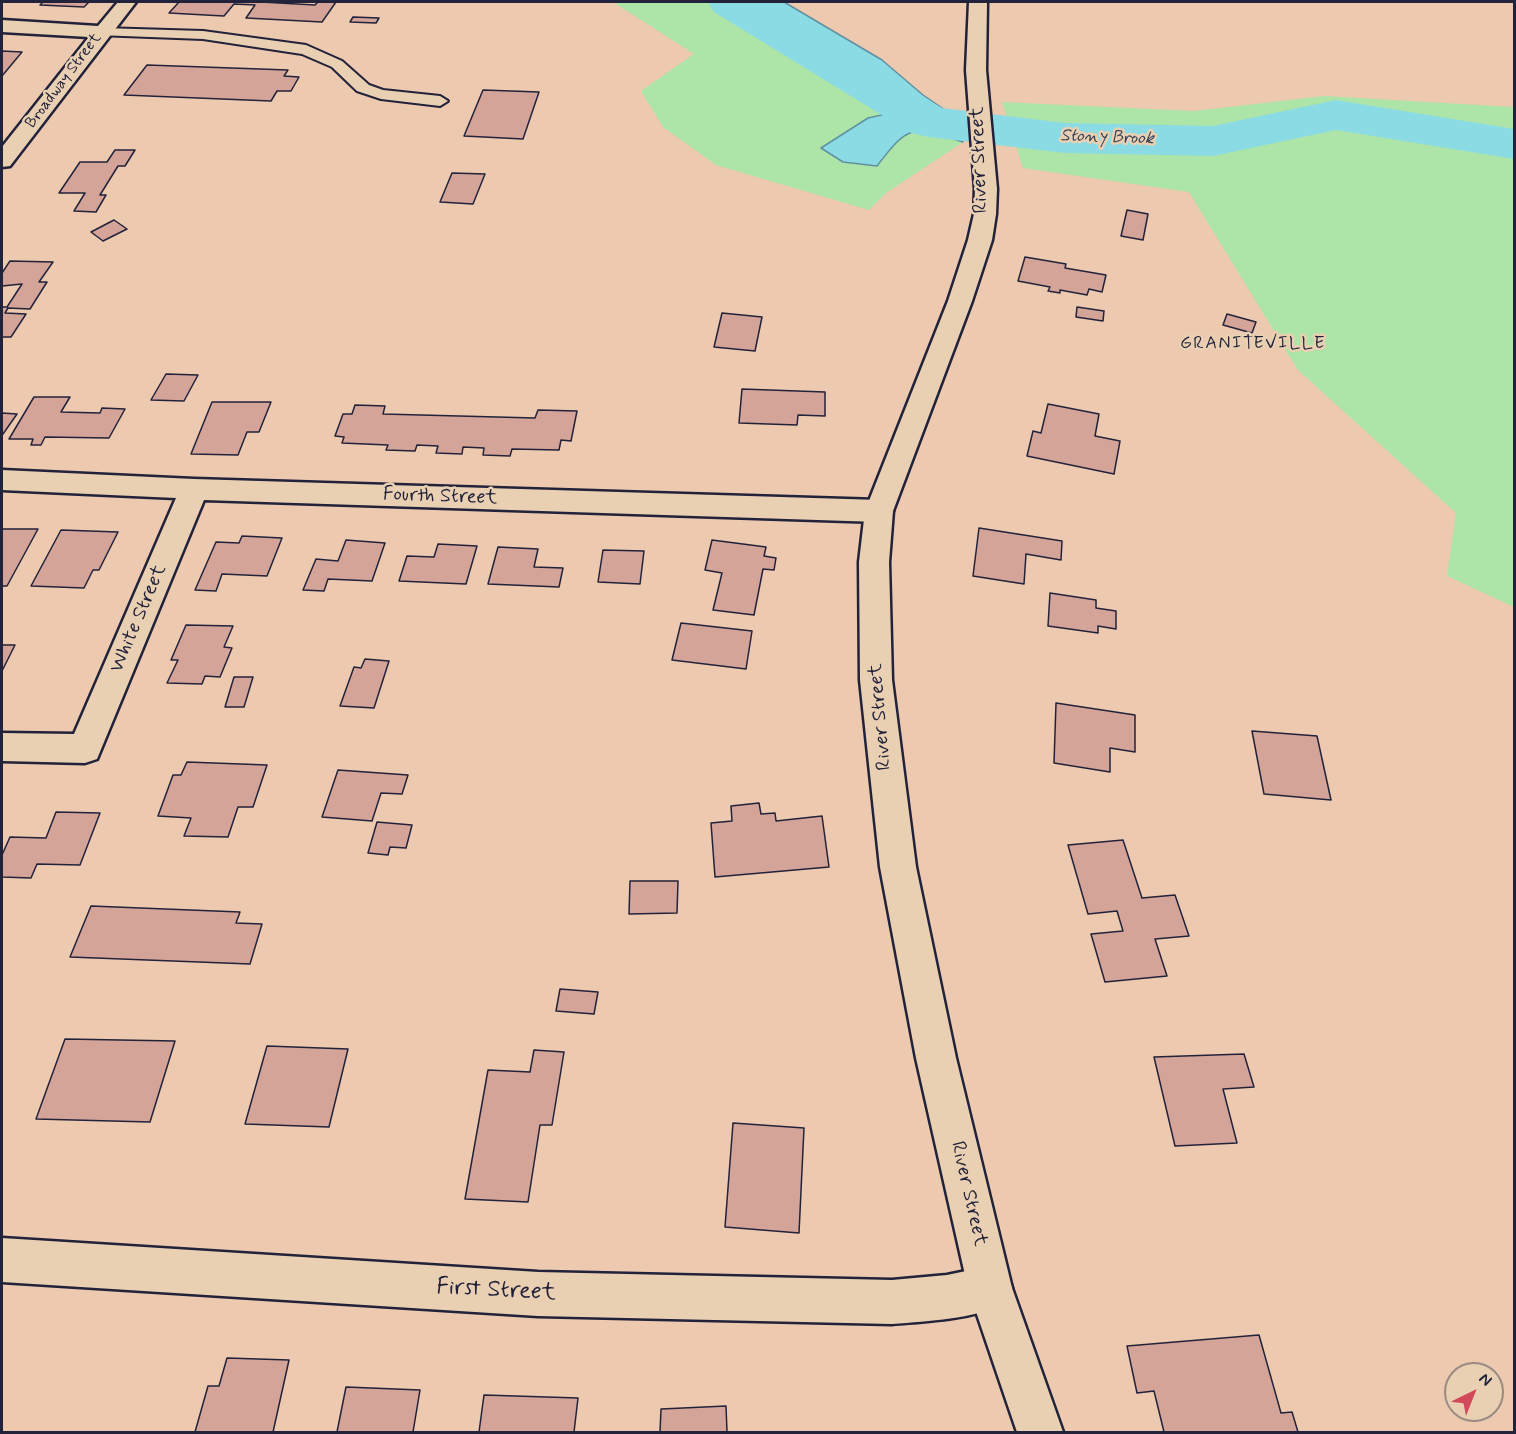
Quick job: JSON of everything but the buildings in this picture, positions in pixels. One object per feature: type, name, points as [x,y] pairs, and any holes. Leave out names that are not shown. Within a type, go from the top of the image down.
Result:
[{"type":"street","name":"Broadway Street","points":[[2,161],[127,2]]},
{"type":"street","name":"River Street","points":[[978,2],[976,70],[983,150],[985,214],[974,259],[945,342],[879,511],[874,562],[876,680],[898,867],[936,1058],[990,1288],[1028,1402],[1041,1432]]},
{"type":"street","points":[[2,26],[102,32]]},
{"type":"street","name":"Fourth Street","points":[[2,480],[194,489],[879,511]]},
{"type":"street","name":"White Street","points":[[2,747],[85,749],[194,489]]},
{"type":"street","name":"First Street","points":[[2,1260],[538,1294],[892,1302],[947,1297],[990,1288]]},
{"type":"lane","points":[[102,32],[203,35],[306,50],[337,64],[363,88],[381,94],[440,101]]},
{"type":"green space","points":[[613,2],[711,2],[725,5],[837,66],[896,113],[877,166],[897,142],[913,132],[933,133],[963,142],[886,193],[869,210],[716,165],[663,127],[641,91],[694,54]]},
{"type":"green space","points":[[1324,96],[1514,107],[1514,607],[1447,576],[1456,513],[1298,370],[1189,192],[1023,168],[1002,102],[1194,111]]},
{"type":"water","points":[[708,2],[784,2],[882,60],[923,95],[954,116],[963,142],[933,133],[913,132],[897,142],[877,166],[843,162],[821,148],[868,118],[895,112],[849,82],[837,66],[726,5]]},
{"type":"waterway","name":"Stony Brook","points":[[730,2],[929,122],[1065,138],[1213,141],[1336,115],[1514,144]]},
{"type":"district","name":"GRANITEVILLE","points":[[1253,344]]}]
